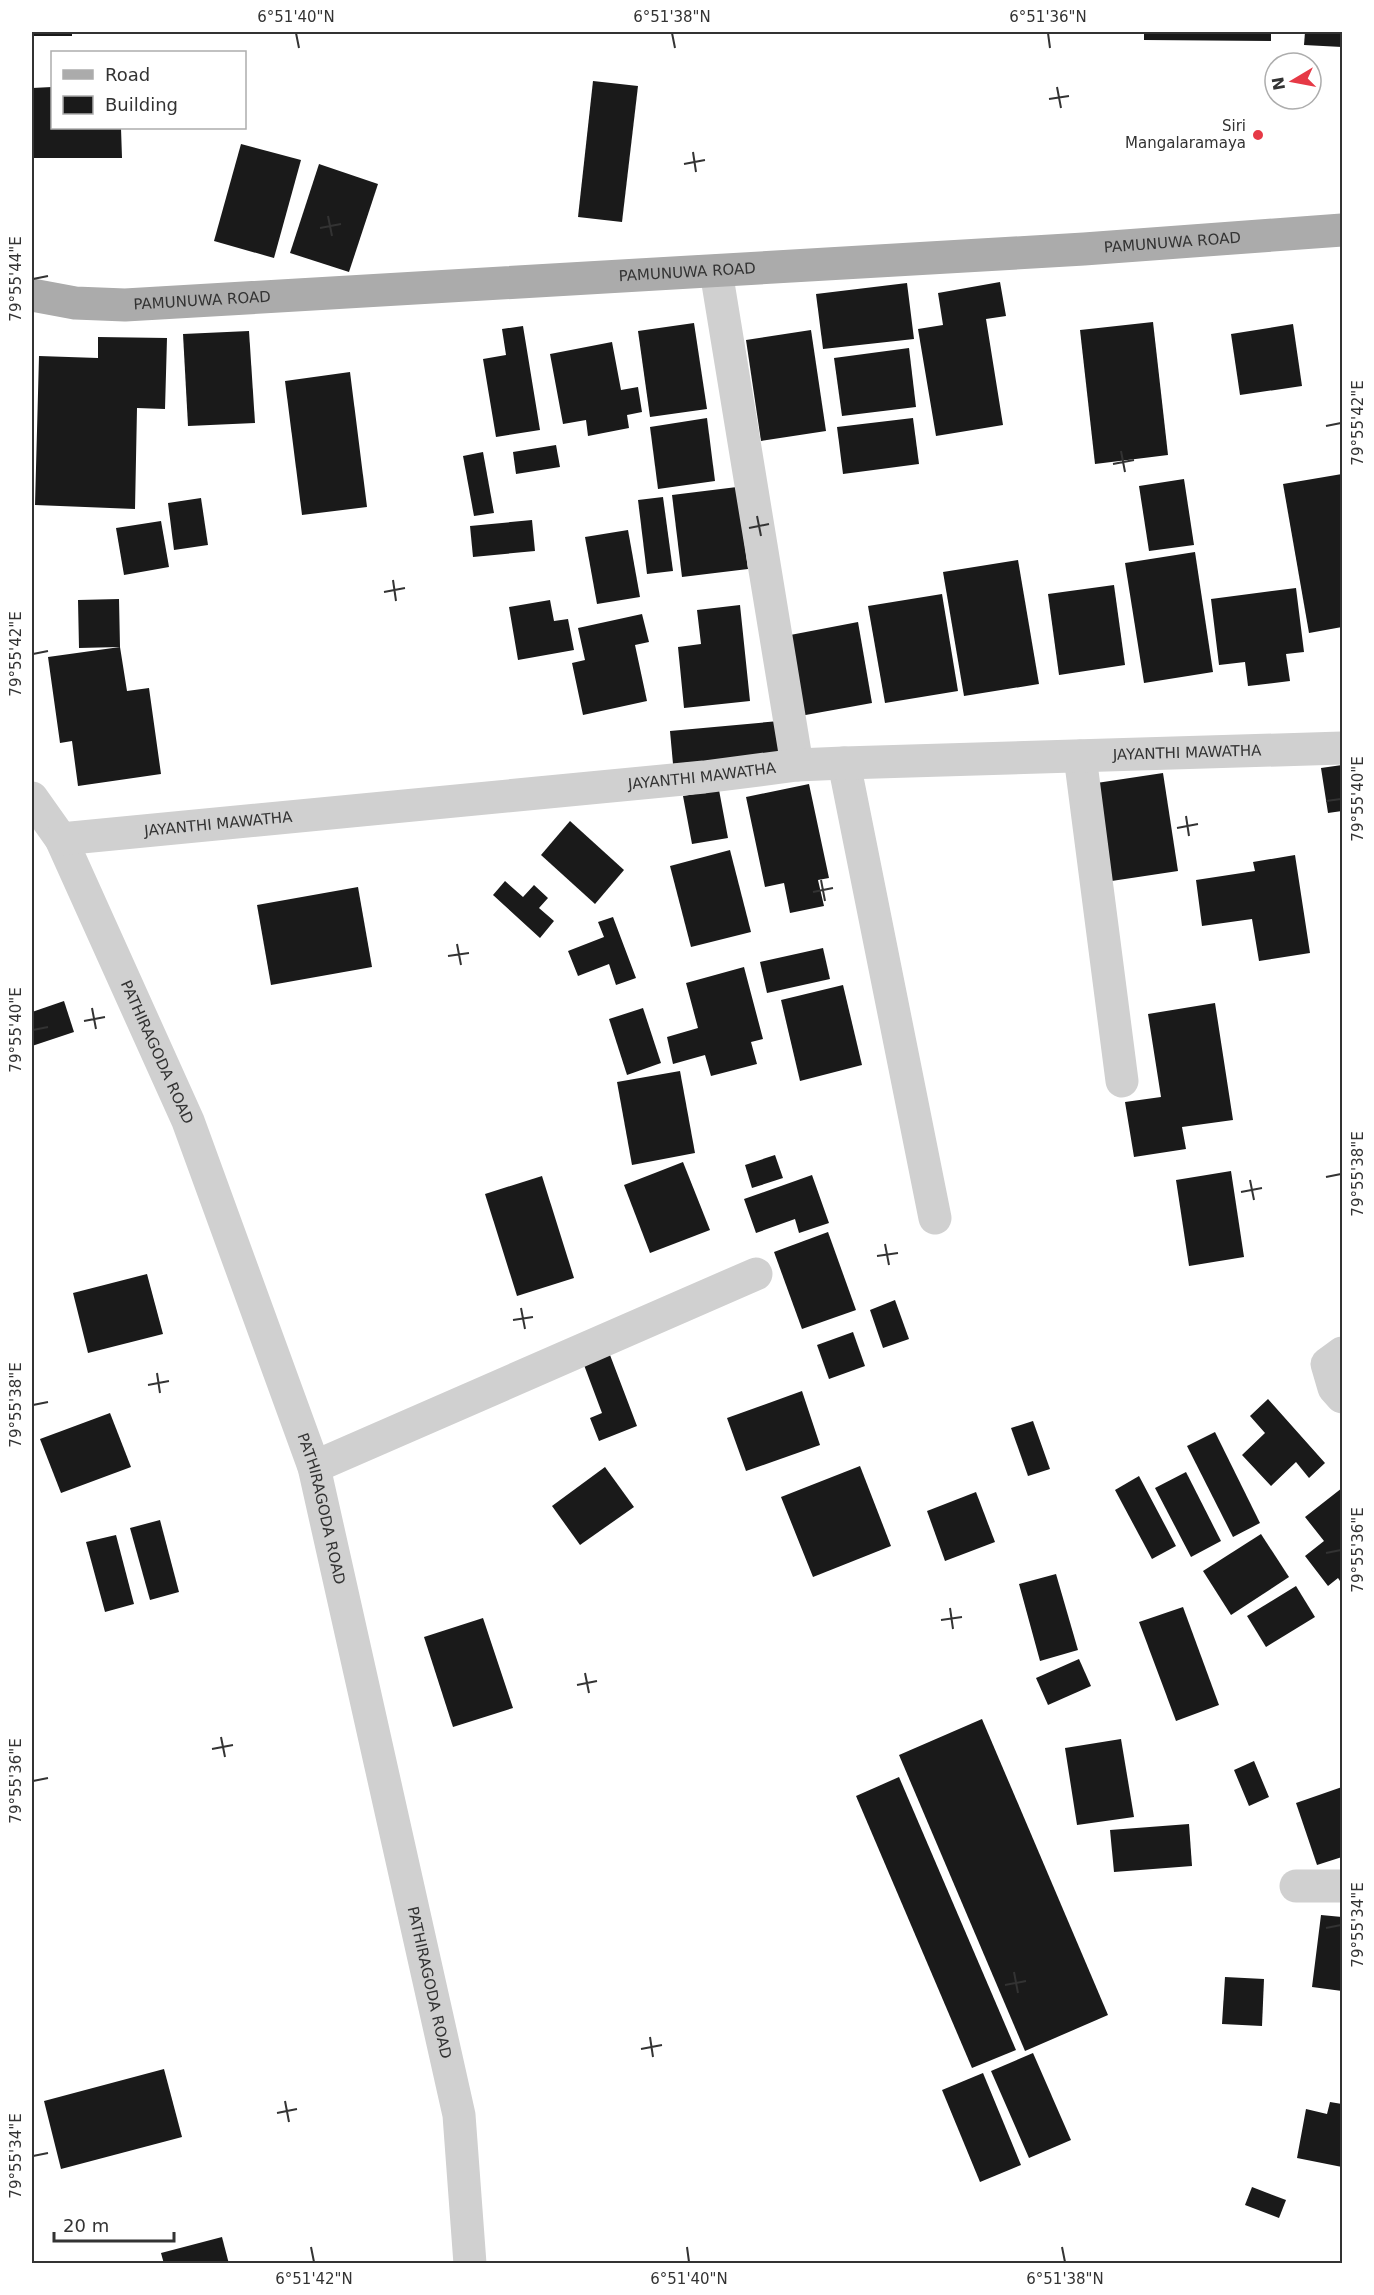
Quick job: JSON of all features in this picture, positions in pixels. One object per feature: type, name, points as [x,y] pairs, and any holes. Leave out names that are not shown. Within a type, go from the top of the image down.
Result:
[{"type":"main road","name":"PAMUNUWA ROAD","points":[[32,295],[75,303],[125,305],[716,272],[1342,230]]},
{"type":"street","points":[[716,272],[797,765]]},
{"type":"street","name":"JAYANTHI MAWATHA","points":[[61,839],[692,778],[797,765],[1342,748]]},
{"type":"street","points":[[1080,756],[1122,1081]]},
{"type":"street","points":[[844,763],[935,1218]]},
{"type":"street","name":"PATHIRAGODA ROAD","points":[[32,798],[61,839],[188,1121],[314,1467],[459,2115],[470,2264]]},
{"type":"street","points":[[314,1467],[756,1274]]},
{"type":"street","points":[[1342,1353],[1327,1364],[1334,1388],[1342,1397]]},
{"type":"street","points":[[1296,1886],[1342,1886]]},
{"type":"building","points":[[32,32],[72,32],[72,36],[32,36]]},
{"type":"building","points":[[1144,32],[1271,32],[1271,41],[1144,40]]},
{"type":"building","points":[[1305,32],[1342,32],[1342,47],[1304,45]]},
{"type":"building","points":[[593,81],[638,86],[622,222],[578,217]]},
{"type":"building","points":[[51,87],[51,129],[121,129],[122,158],[32,158],[32,88]]},
{"type":"building","points":[[241,144],[301,160],[274,258],[214,241]]},
{"type":"building","points":[[319,164],[378,184],[349,272],[290,253]]},
{"type":"building","points":[[1000,282],[1006,316],[986,319],[1003,425],[936,436],[918,329],[943,325],[938,293]]},
{"type":"building","points":[[907,283],[914,339],[823,349],[816,294]]},
{"type":"building","points":[[1153,322],[1168,455],[1095,464],[1080,330]]},
{"type":"building","points":[[694,323],[707,409],[650,417],[638,331]]},
{"type":"building","points":[[1293,324],[1302,386],[1240,395],[1231,334]]},
{"type":"building","points":[[523,326],[540,430],[496,437],[483,359],[506,355],[502,329]]},
{"type":"building","points":[[811,330],[826,431],[761,441],[746,340]]},
{"type":"building","points":[[249,331],[255,423],[188,426],[183,334]]},
{"type":"building","points":[[98,337],[167,338],[165,409],[137,408],[135,509],[35,505],[39,356],[98,358]]},
{"type":"building","points":[[612,342],[621,390],[638,387],[642,412],[627,415],[629,428],[588,436],[586,420],[563,424],[550,354]]},
{"type":"building","points":[[909,348],[916,407],[842,416],[834,358]]},
{"type":"building","points":[[350,372],[367,507],[302,515],[285,381]]},
{"type":"building","points":[[707,418],[715,481],[658,489],[650,427]]},
{"type":"building","points":[[913,418],[919,464],[843,474],[837,427]]},
{"type":"building","points":[[556,445],[560,467],[516,474],[513,452]]},
{"type":"building","points":[[483,452],[494,513],[474,516],[463,456]]},
{"type":"building","points":[[1342,474],[1342,627],[1309,633],[1283,484]]},
{"type":"building","points":[[1184,479],[1194,545],[1149,551],[1139,486]]},
{"type":"building","points":[[737,487],[748,569],[682,577],[672,495]]},
{"type":"building","points":[[663,497],[673,571],[647,574],[638,500]]},
{"type":"building","points":[[201,498],[208,545],[174,550],[168,503]]},
{"type":"building","points":[[532,520],[535,551],[473,557],[470,526]]},
{"type":"building","points":[[161,521],[169,567],[124,575],[116,528]]},
{"type":"building","points":[[628,530],[640,597],[597,604],[585,537]]},
{"type":"building","points":[[1195,552],[1213,672],[1144,683],[1125,563]]},
{"type":"building","points":[[1018,560],[1039,684],[964,696],[943,572]]},
{"type":"building","points":[[1114,585],[1125,665],[1059,675],[1048,594]]},
{"type":"building","points":[[1296,588],[1304,652],[1286,654],[1290,681],[1248,686],[1245,662],[1219,665],[1211,599]]},
{"type":"building","points":[[942,594],[958,691],[885,703],[868,606]]},
{"type":"building","points":[[119,599],[120,647],[79,648],[78,600]]},
{"type":"building","points":[[550,600],[554,621],[568,619],[574,650],[518,660],[509,607]]},
{"type":"building","points":[[740,605],[750,701],[684,708],[678,647],[701,644],[697,610]]},
{"type":"building","points":[[642,614],[649,642],[635,645],[647,701],[583,715],[572,663],[585,660],[578,628]]},
{"type":"building","points":[[858,622],[872,703],[800,716],[785,636]]},
{"type":"building","points":[[120,647],[127,691],[149,688],[161,774],[78,786],[72,741],[60,743],[48,657]]},
{"type":"building","points":[[779,721],[782,754],[673,764],[670,731]]},
{"type":"building","points":[[1342,765],[1342,811],[1328,813],[1321,768]]},
{"type":"building","points":[[1163,773],[1178,871],[1105,882],[1090,784]]},
{"type":"building","points":[[809,784],[829,878],[818,880],[824,906],[790,913],[784,883],[765,887],[746,797]]},
{"type":"building","points":[[719,790],[728,838],[692,844],[683,796]]},
{"type":"building","points":[[570,821],[624,870],[595,904],[541,855]]},
{"type":"building","points":[[730,850],[751,932],[691,947],[670,866]]},
{"type":"building","points":[[1295,855],[1310,953],[1259,961],[1252,919],[1202,926],[1196,880],[1255,871],[1253,862]]},
{"type":"building","points":[[505,881],[523,897],[534,885],[548,898],[539,908],[554,921],[540,938],[493,895]]},
{"type":"building","points":[[358,887],[372,967],[271,985],[257,905]]},
{"type":"building","points":[[613,917],[636,978],[616,985],[609,964],[578,976],[568,951],[604,937],[598,922]]},
{"type":"building","points":[[823,948],[830,979],[767,993],[760,962]]},
{"type":"building","points":[[744,967],[763,1039],[751,1042],[757,1064],[711,1076],[705,1055],[673,1064],[667,1037],[698,1028],[686,983]]},
{"type":"building","points":[[843,985],[862,1065],[800,1081],[781,1000]]},
{"type":"building","points":[[64,1001],[74,1032],[32,1046],[32,1012]]},
{"type":"building","points":[[1215,1003],[1233,1120],[1182,1127],[1186,1149],[1134,1157],[1125,1102],[1161,1097],[1148,1014]]},
{"type":"building","points":[[643,1008],[661,1063],[627,1075],[609,1019]]},
{"type":"building","points":[[680,1071],[695,1153],[632,1165],[617,1082]]},
{"type":"building","points":[[775,1155],[783,1178],[752,1188],[745,1165]]},
{"type":"building","points":[[683,1162],[710,1230],[650,1253],[624,1185]]},
{"type":"building","points":[[1231,1171],[1244,1257],[1189,1266],[1176,1180]]},
{"type":"building","points":[[812,1175],[829,1223],[799,1233],[795,1219],[756,1233],[744,1199]]},
{"type":"building","points":[[542,1176],[574,1278],[517,1296],[485,1194]]},
{"type":"building","points":[[828,1232],[856,1310],[802,1329],[774,1252]]},
{"type":"building","points":[[147,1274],[163,1334],[88,1353],[73,1293]]},
{"type":"building","points":[[895,1300],[909,1339],[883,1348],[870,1310]]},
{"type":"building","points":[[853,1332],[865,1366],[829,1379],[817,1345]]},
{"type":"building","points":[[610,1355],[637,1426],[599,1441],[590,1418],[602,1413],[584,1365]]},
{"type":"building","points":[[802,1391],[820,1445],[746,1471],[727,1418]]},
{"type":"building","points":[[1268,1399],[1325,1463],[1309,1478],[1296,1462],[1271,1486],[1242,1455],[1265,1433],[1250,1416]]},
{"type":"building","points":[[110,1413],[131,1467],[61,1493],[40,1439]]},
{"type":"building","points":[[1033,1421],[1050,1469],[1028,1476],[1011,1428]]},
{"type":"building","points":[[1215,1432],[1260,1523],[1233,1537],[1187,1446]]},
{"type":"building","points":[[860,1466],[891,1546],[813,1577],[781,1497]]},
{"type":"building","points":[[605,1467],[634,1507],[580,1545],[552,1506]]},
{"type":"building","points":[[1186,1472],[1221,1541],[1191,1557],[1155,1488]]},
{"type":"building","points":[[1139,1476],[1176,1546],[1152,1559],[1115,1490]]},
{"type":"building","points":[[1342,1488],[1342,1584],[1338,1578],[1328,1586],[1305,1556],[1324,1541],[1305,1517]]},
{"type":"building","points":[[976,1492],[995,1542],[945,1561],[927,1511]]},
{"type":"building","points":[[160,1520],[179,1592],[150,1600],[130,1528]]},
{"type":"building","points":[[1261,1534],[1289,1577],[1231,1615],[1203,1571]]},
{"type":"building","points":[[116,1535],[134,1604],[105,1612],[86,1542]]},
{"type":"building","points":[[1056,1574],[1078,1650],[1040,1661],[1019,1584]]},
{"type":"building","points":[[1296,1586],[1315,1617],[1266,1647],[1247,1616]]},
{"type":"building","points":[[1183,1607],[1219,1705],[1176,1721],[1139,1622]]},
{"type":"building","points":[[483,1618],[513,1708],[453,1727],[424,1637]]},
{"type":"building","points":[[1079,1659],[1091,1686],[1048,1705],[1036,1678]]},
{"type":"building","points":[[982,1719],[1108,2015],[1025,2051],[899,1755]]},
{"type":"building","points":[[1121,1739],[1134,1817],[1077,1825],[1065,1748]]},
{"type":"building","points":[[1254,1761],[1269,1797],[1249,1806],[1234,1770]]},
{"type":"building","points":[[899,1777],[1016,2050],[972,2068],[856,1796]]},
{"type":"building","points":[[1342,1787],[1342,1857],[1317,1865],[1296,1803]]},
{"type":"building","points":[[1189,1824],[1192,1866],[1114,1872],[1110,1830]]},
{"type":"building","points":[[1321,1915],[1342,1917],[1342,1991],[1312,1987]]},
{"type":"building","points":[[1225,1977],[1264,1979],[1262,2026],[1222,2024]]},
{"type":"building","points":[[1033,2053],[1071,2140],[1029,2158],[991,2071]]},
{"type":"building","points":[[164,2069],[182,2137],[61,2169],[44,2101]]},
{"type":"building","points":[[983,2073],[1021,2165],[980,2182],[942,2090]]},
{"type":"building","points":[[1330,2102],[1342,2104],[1342,2167],[1297,2158],[1306,2109],[1327,2114]]},
{"type":"building","points":[[1252,2187],[1286,2200],[1279,2218],[1245,2205]]},
{"type":"building","points":[[222,2237],[229,2264],[164,2264],[161,2253]]},
{"type":"place","name":"Siri Mangalaramaya","points":[[1258,135]]}]
